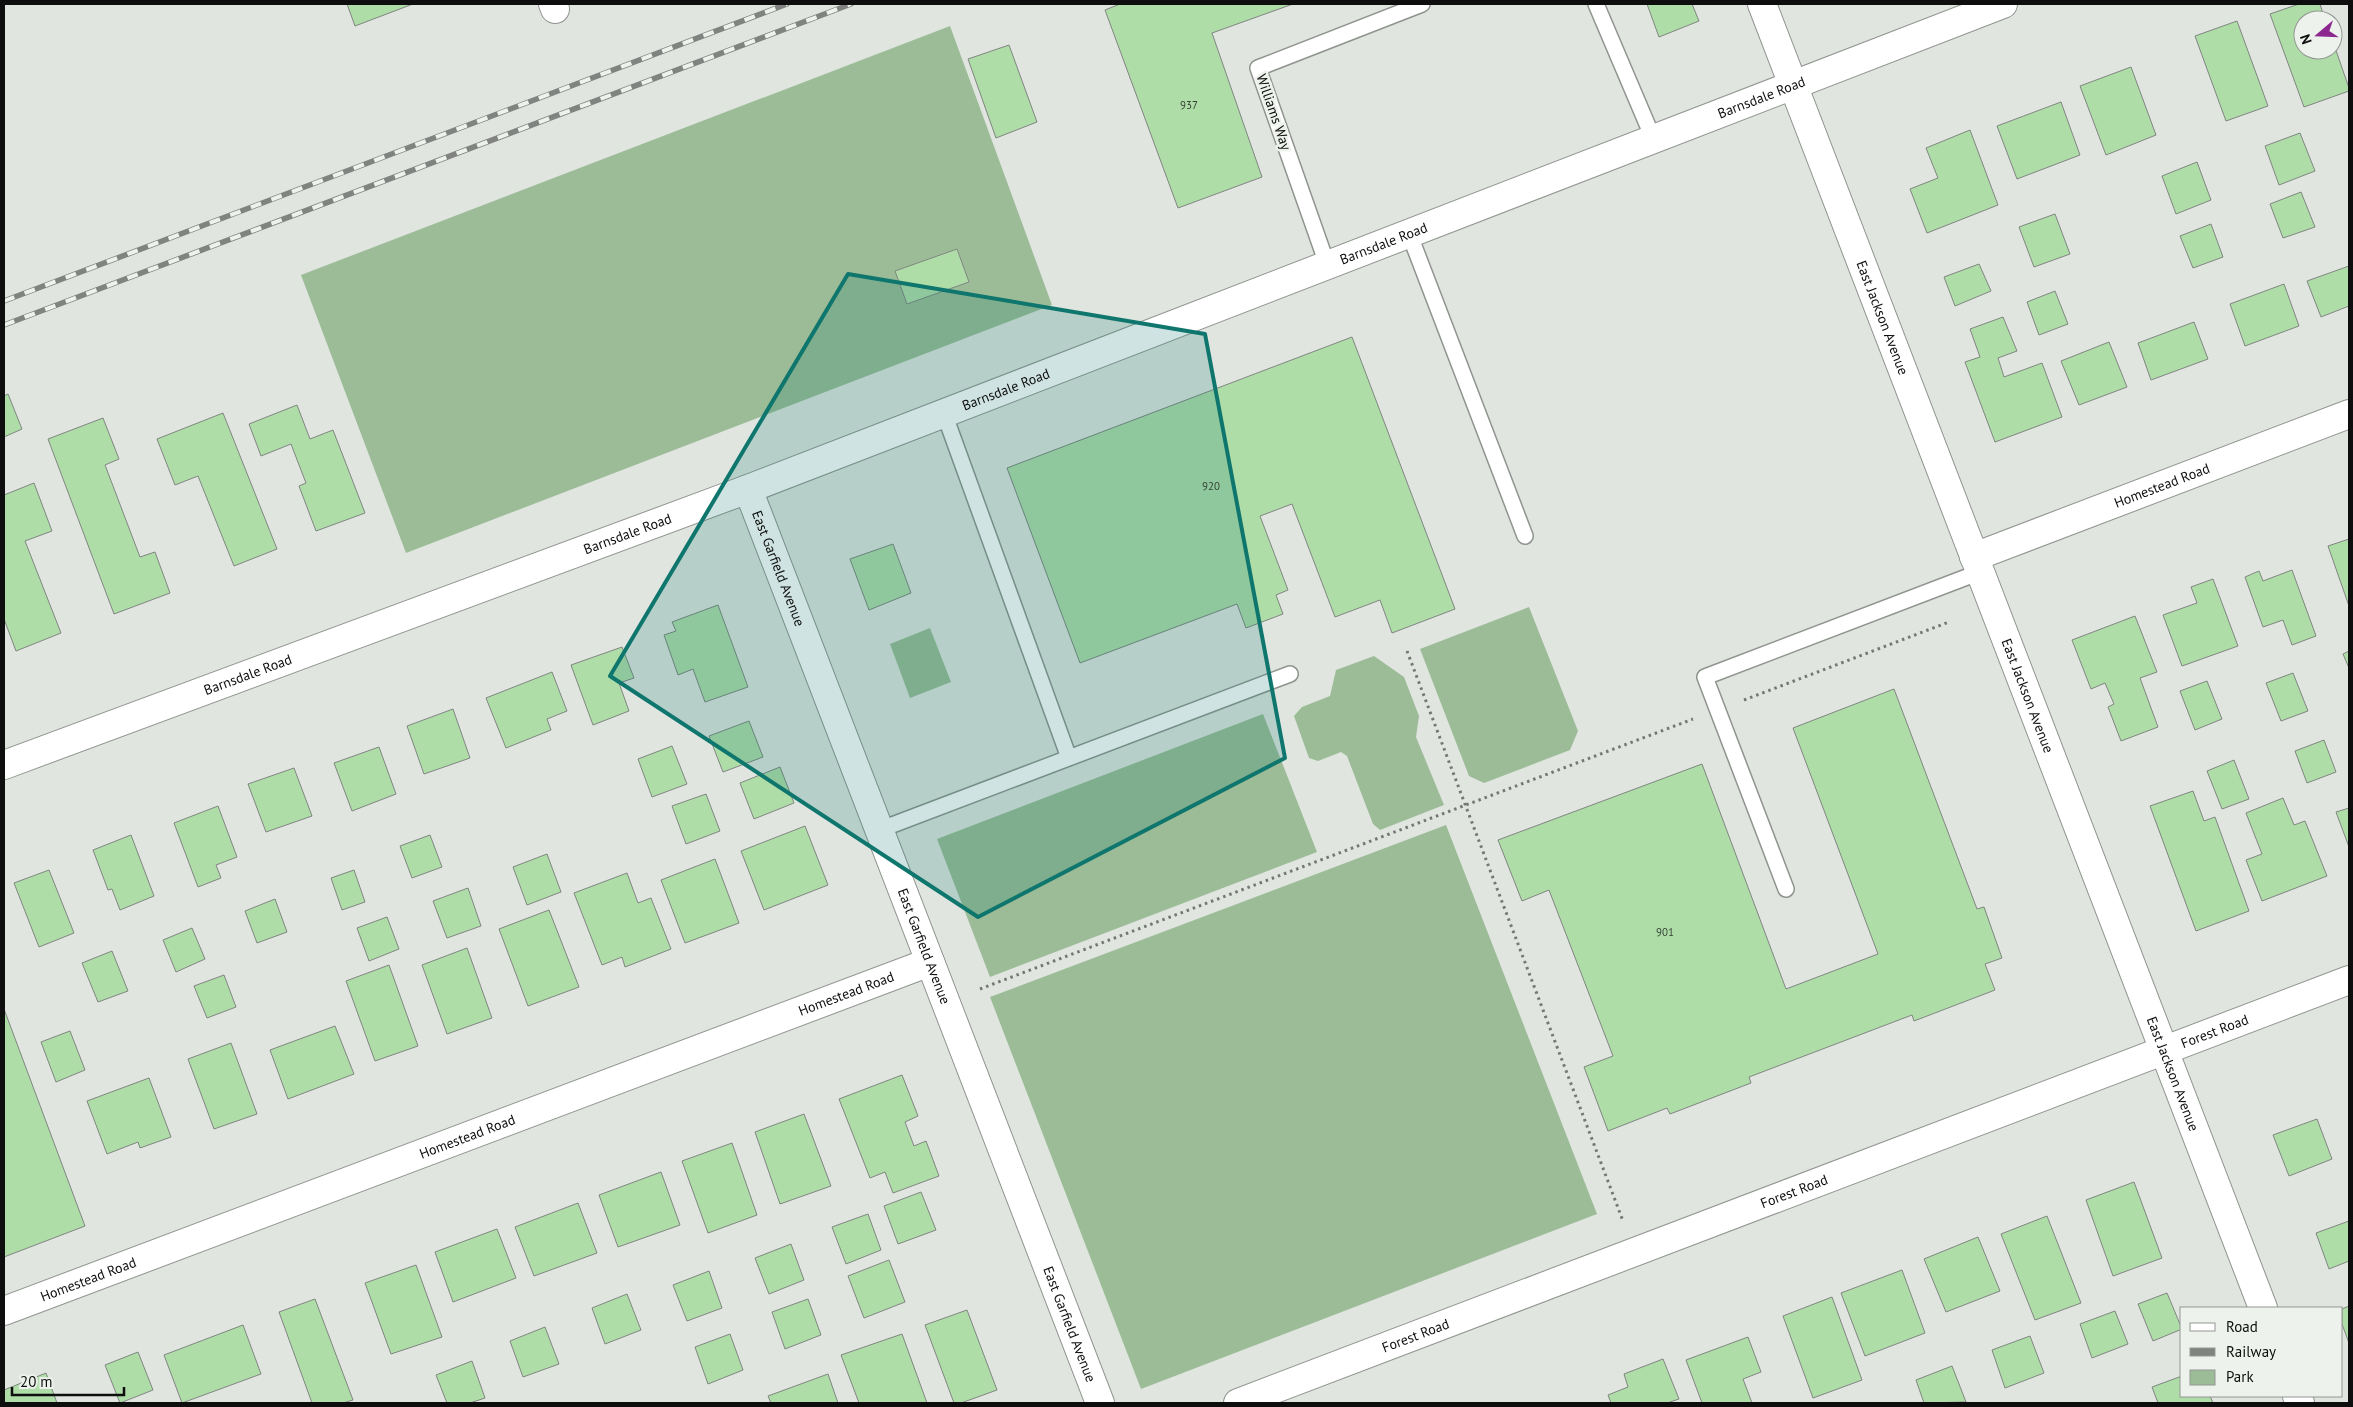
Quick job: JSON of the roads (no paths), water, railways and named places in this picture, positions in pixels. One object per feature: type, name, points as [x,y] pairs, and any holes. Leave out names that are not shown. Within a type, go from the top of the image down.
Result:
[{"type":"street","points":[[1762,4],[1792,84]]},
{"type":"street","name":"Barnsdale Road","points":[[4,765],[748,489],[2003,4]]},
{"type":"street","name":"East Jackson Avenue","points":[[1792,84],[2263,1307]]},
{"type":"street","name":"Homestead Road","points":[[1977,565],[2349,414]]},
{"type":"street","name":"East Garfield Avenue","points":[[748,489],[1100,1403]]},
{"type":"street","name":"Homestead Road","points":[[4,1311],[930,962]]},
{"type":"street","name":"Forest Road","points":[[1238,1403],[2349,980]]},
{"type":"lane","name":"Williams Way","points":[[1327,264],[1258,68],[1422,4]]},
{"type":"lane","points":[[1596,4],[1653,138]]},
{"type":"lane","points":[[1409,233],[1525,536]]},
{"type":"lane","points":[[944,413],[1069,758]]},
{"type":"lane","points":[[1786,889],[1705,677],[1977,565]]},
{"type":"lane","points":[[879,830],[1290,674]]},
{"type":"railway","points":[[4,301],[787,4]]},
{"type":"railway","points":[[4,325],[851,4]]}]
